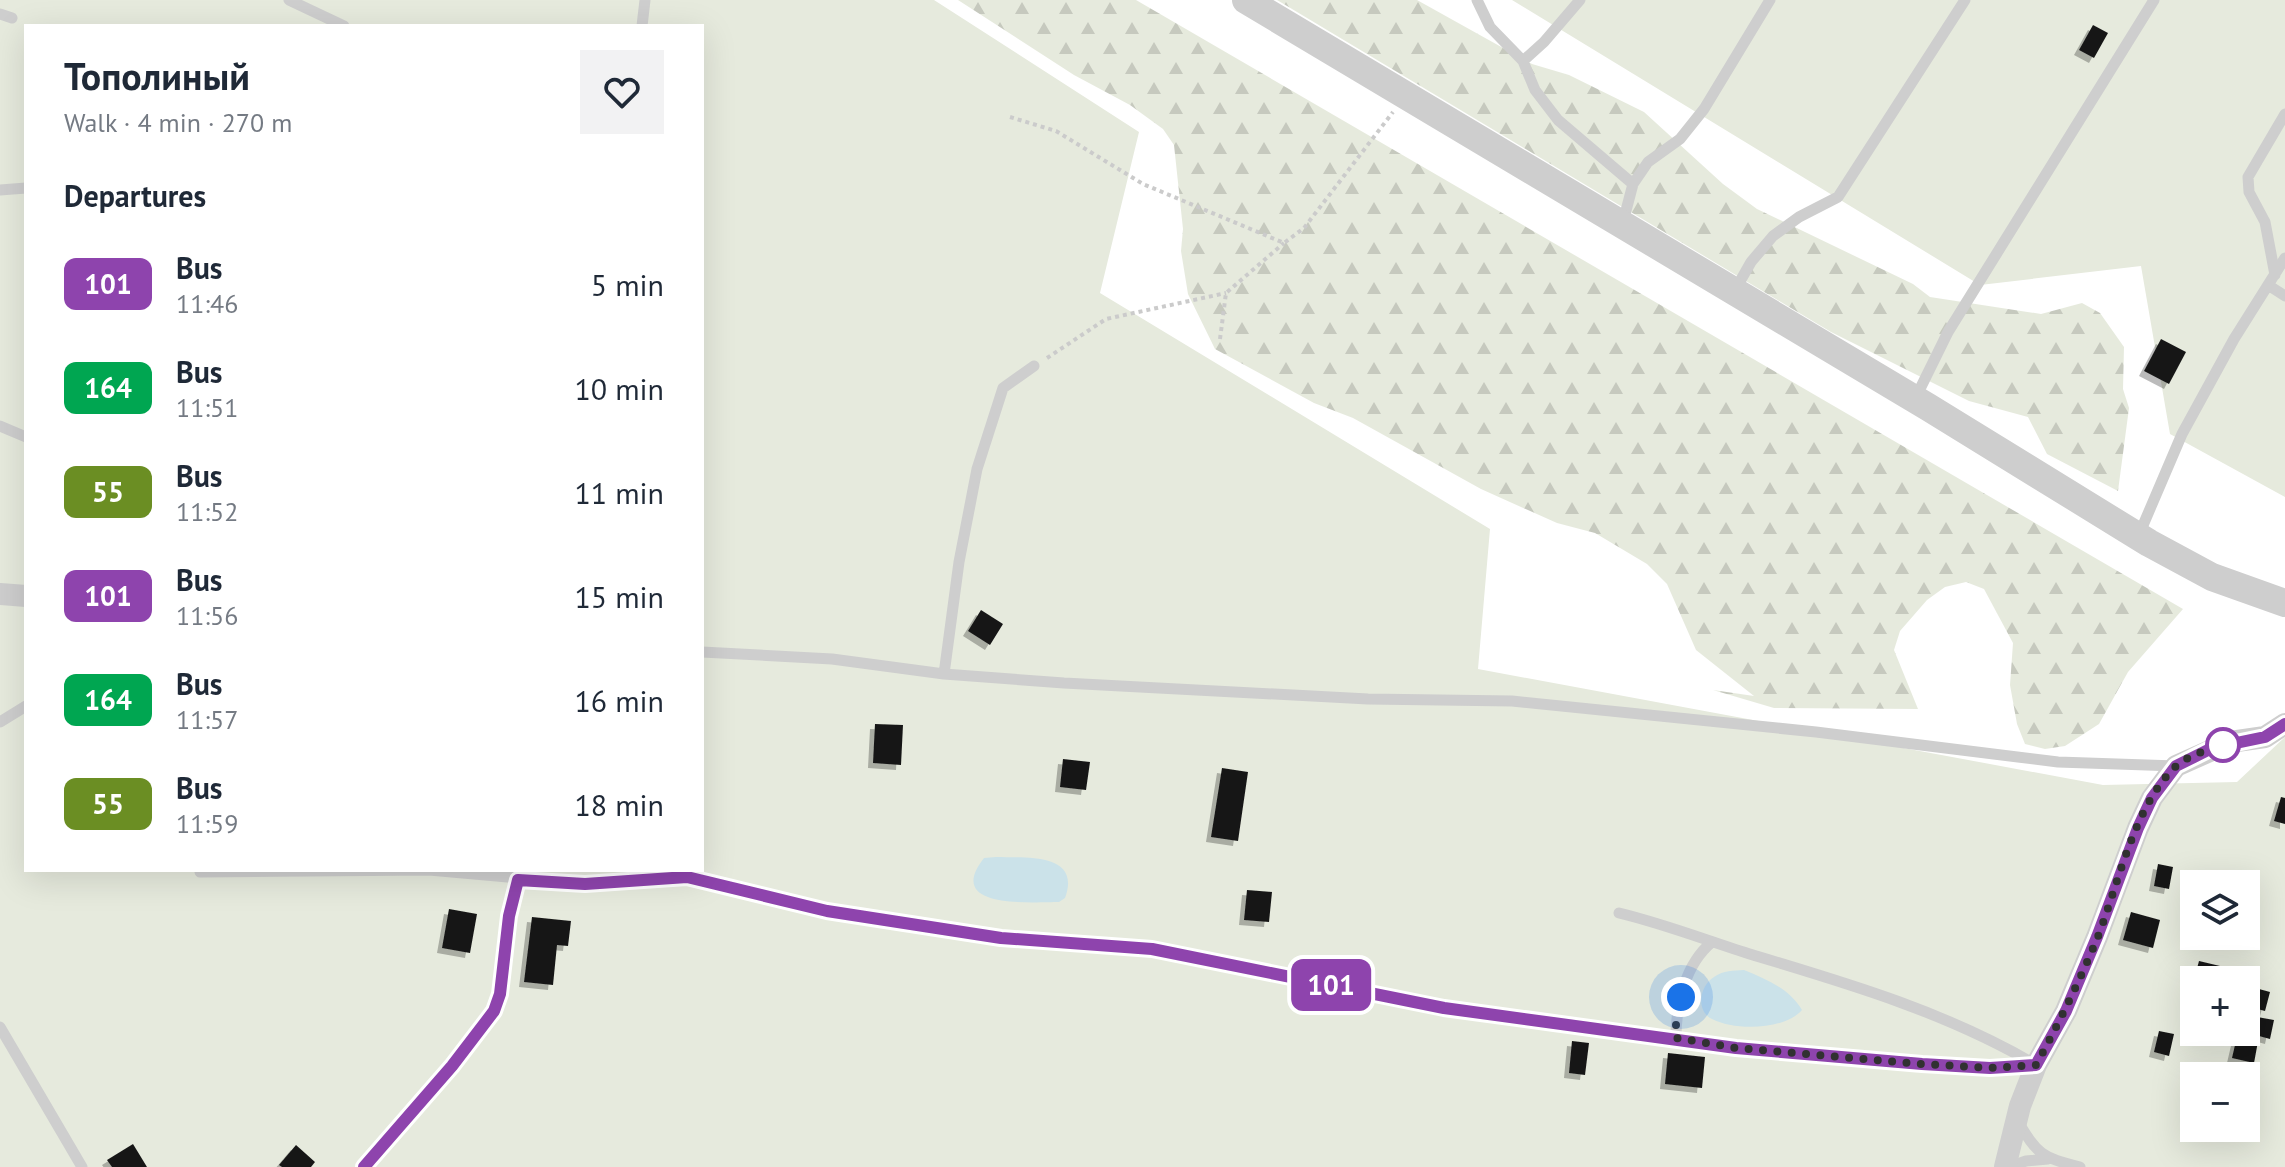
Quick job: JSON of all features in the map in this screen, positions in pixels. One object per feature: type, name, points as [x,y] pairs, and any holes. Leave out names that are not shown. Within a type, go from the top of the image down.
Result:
[{"type":"street","points":[[1246,0],[1915,399],[2138,537],[2212,577],[2285,603]]},
{"type":"street","points":[[0,594],[24,596]]},
{"type":"street","points":[[2007,1167],[2017,1119],[2036,1065],[2066,1011],[2152,798],[2176,766],[2221,745],[2265,737],[2285,724]]},
{"type":"lane","points":[[289,0],[340,24]]},
{"type":"lane","points":[[642,24],[645,0]]},
{"type":"lane","points":[[1477,0],[1490,27],[1523,61],[1535,90],[1558,120],[1633,184]]},
{"type":"lane","points":[[1523,61],[1580,0]]},
{"type":"lane","points":[[1623,226],[1633,184],[1648,162],[1680,139],[1704,109],[1770,0]]},
{"type":"lane","points":[[1734,292],[1751,262],[1773,236],[1799,217],[1838,197],[1965,0]]},
{"type":"lane","points":[[1915,399],[1948,332],[2154,0]]},
{"type":"lane","points":[[2285,114],[2248,177],[2249,192],[2265,222],[2271,280],[2285,296]]},
{"type":"lane","points":[[0,190],[24,188]]},
{"type":"lane","points":[[2138,537],[2182,434],[2234,339],[2285,258]]},
{"type":"lane","points":[[944,674],[959,562],[977,469],[1003,388],[1034,366]]},
{"type":"lane","points":[[0,426],[24,436]]},
{"type":"lane","points":[[704,652],[832,659],[944,674],[1368,699],[1512,701],[1816,732],[2058,762],[2176,766]]},
{"type":"lane","points":[[0,722],[24,707]]},
{"type":"lane","points":[[465,872],[585,884],[687,877]]},
{"type":"lane","points":[[672,872],[827,911],[1001,938],[1152,949],[1444,1008],[1736,1048],[1990,1068],[2036,1065]]},
{"type":"lane","points":[[364,1167],[452,1066],[494,1011],[500,994],[509,916],[519,875]]},
{"type":"lane","points":[[1619,913],[1668,925],[1952,1021],[2036,1065]]},
{"type":"lane","points":[[1676,1038],[1676,1015],[1687,979],[1700,951],[1712,942]]},
{"type":"lane","points":[[0,1027],[82,1167]]},
{"type":"lane","points":[[2017,1119],[2033,1147],[2048,1159]]},
{"type":"lane","points":[[2007,1167],[2048,1159],[2080,1167]]},
{"type":"path","points":[[1034,366],[1106,319],[1226,293],[1304,228],[1406,94]]},
{"type":"path","points":[[1010,117],[1056,131],[1143,184],[1284,243]]},
{"type":"path","points":[[1220,339],[1226,293]]},
{"type":"green space","points":[[0,0],[934,0],[1139,132],[1100,293],[1490,529],[1478,669],[2103,785],[2237,782],[2285,737],[2285,1167],[0,1167]]},
{"type":"green space","points":[[958,0],[1136,0],[2183,609],[2128,672],[2099,724],[2065,746],[2045,749],[2025,744],[2017,724],[2010,685],[2013,643],[1984,589],[1966,582],[1945,587],[1927,600],[1900,631],[1894,650],[1918,709],[1774,708],[1713,690],[1754,696],[1696,650],[1667,584],[1647,564],[1595,533],[1557,523],[1481,489],[1353,418],[1314,403],[1215,349],[1188,294],[1181,251],[1183,229],[1174,145],[1163,129],[1130,105],[1074,75]]},
{"type":"green space","points":[[1277,0],[1417,0],[1532,64],[1569,75],[1644,112],[1723,184],[1757,209],[1913,284],[1930,297],[2041,314],[2082,303],[2100,313],[2124,347],[2123,389],[2129,408],[2118,491],[2047,454],[2028,417],[1969,401],[1831,332]]},
{"type":"green space","points":[[1512,0],[2285,0],[2285,497],[2170,434],[2141,266],[1980,285]]},
{"type":"water","points":[[984,858],[1035,858],[1058,865],[1065,872],[1068,883],[1065,898],[1059,902],[1013,902],[983,895],[975,887],[974,875]]},
{"type":"water","points":[[1744,970],[1784,990],[1802,1010],[1784,1022],[1772,1025],[1746,1027],[1712,1019],[1701,1004],[1705,986],[1721,973]]},
{"type":"building","points":[[2093,25],[2108,33],[2094,58],[2079,50]]},
{"type":"building","points":[[2161,339],[2186,352],[2169,384],[2144,371]]},
{"type":"building","points":[[981,610],[1003,624],[990,645],[968,631]]},
{"type":"building","points":[[875,724],[903,725],[901,765],[873,763]]},
{"type":"building","points":[[1063,759],[1090,762],[1086,790],[1060,787]]},
{"type":"building","points":[[1222,768],[1248,772],[1238,841],[1211,837]]},
{"type":"building","points":[[2281,797],[2285,798],[2285,824],[2274,821]]},
{"type":"building","points":[[2158,864],[2173,867],[2169,889],[2154,886]]},
{"type":"building","points":[[1247,890],[1272,892],[1269,922],[1244,920]]},
{"type":"building","points":[[449,909],[477,914],[470,953],[442,948]]},
{"type":"building","points":[[2131,912],[2160,920],[2153,948],[2123,940]]},
{"type":"building","points":[[532,917],[571,921],[568,946],[557,945],[553,985],[524,982]]},
{"type":"building","points":[[2199,961],[2220,966],[2198,966]]},
{"type":"building","points":[[2260,989],[2270,992],[2265,1011],[2260,1010]]},
{"type":"building","points":[[2260,1018],[2274,1020],[2270,1039],[2260,1036]]},
{"type":"building","points":[[2159,1031],[2174,1034],[2169,1056],[2154,1052]]},
{"type":"building","points":[[1572,1041],[1589,1043],[1585,1075],[1569,1073]]},
{"type":"building","points":[[2235,1046],[2257,1046],[2254,1062],[2232,1058]]},
{"type":"building","points":[[1668,1053],[1705,1057],[1702,1088],[1665,1084]]},
{"type":"building","points":[[133,1144],[147,1167],[112,1167],[107,1160]]},
{"type":"building","points":[[296,1145],[315,1162],[311,1167],[279,1165]]},
{"type":"bus line","name":"101","points":[[364,1167],[452,1066],[494,1011],[500,994],[509,916],[518,880],[585,884],[687,877],[827,911],[1001,938],[1152,949],[1444,1008],[1736,1048],[1990,1068],[2036,1065],[2066,1011],[2152,798],[2176,766],[2230,742],[2265,737],[2285,724]]},
{"type":"route","points":[[1681,997],[1676,1015],[1676,1038],[1736,1048],[1922,1064],[1990,1068],[2036,1065],[2066,1011],[2152,798],[2176,766],[2230,742],[2223,745]]}]
